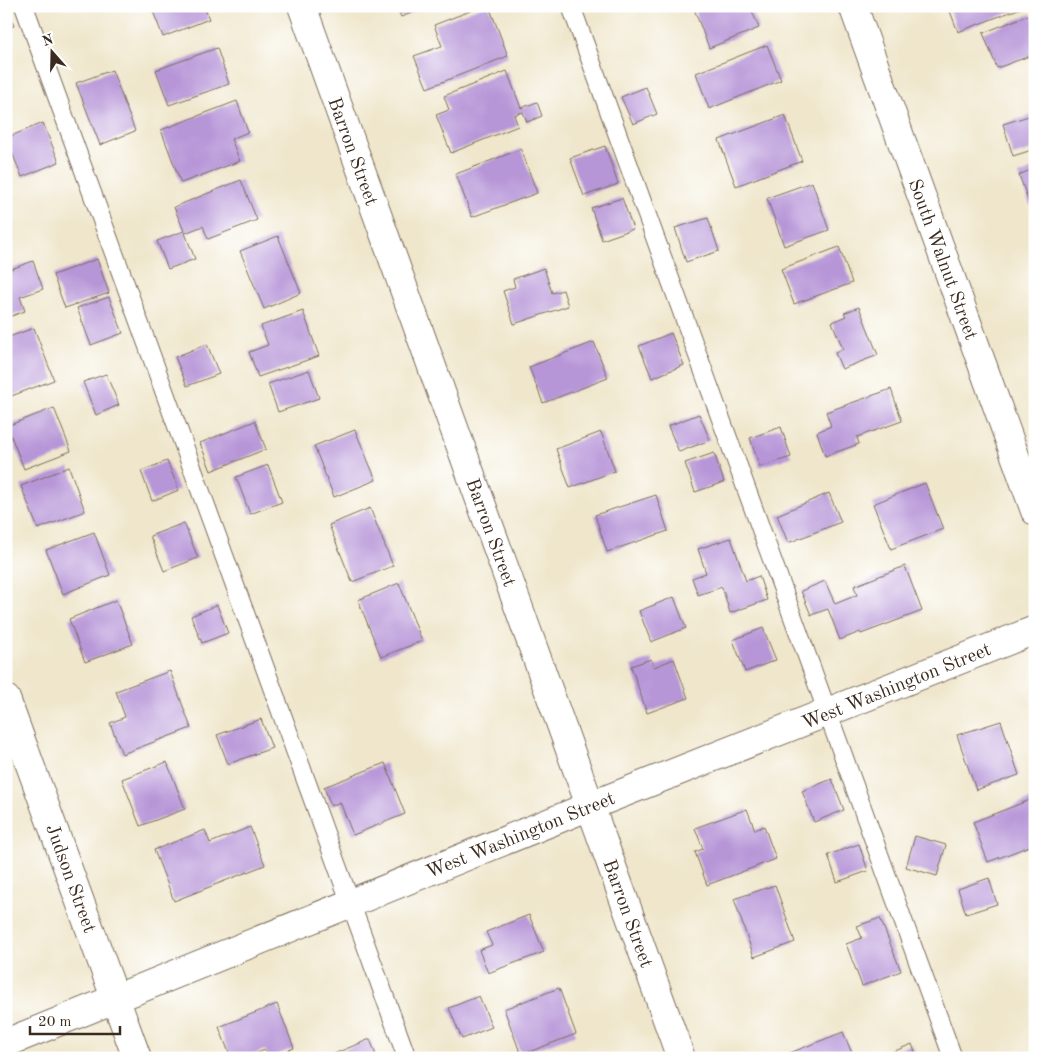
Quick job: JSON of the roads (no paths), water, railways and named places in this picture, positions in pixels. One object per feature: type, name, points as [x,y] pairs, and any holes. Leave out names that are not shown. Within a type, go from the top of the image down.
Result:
[{"type":"street","name":"Barron Street","points":[[302,6],[681,1058]]},
{"type":"street","name":"South Walnut Street","points":[[853,6],[1035,511]]},
{"type":"street","name":"West Washington Street","points":[[6,1042],[590,806],[1035,630]]},
{"type":"street","name":"Judson Street","points":[[6,699],[137,1058]]},
{"type":"lane","points":[[24,6],[351,902],[406,1058]]},
{"type":"lane","points":[[570,6],[953,1058]]}]
